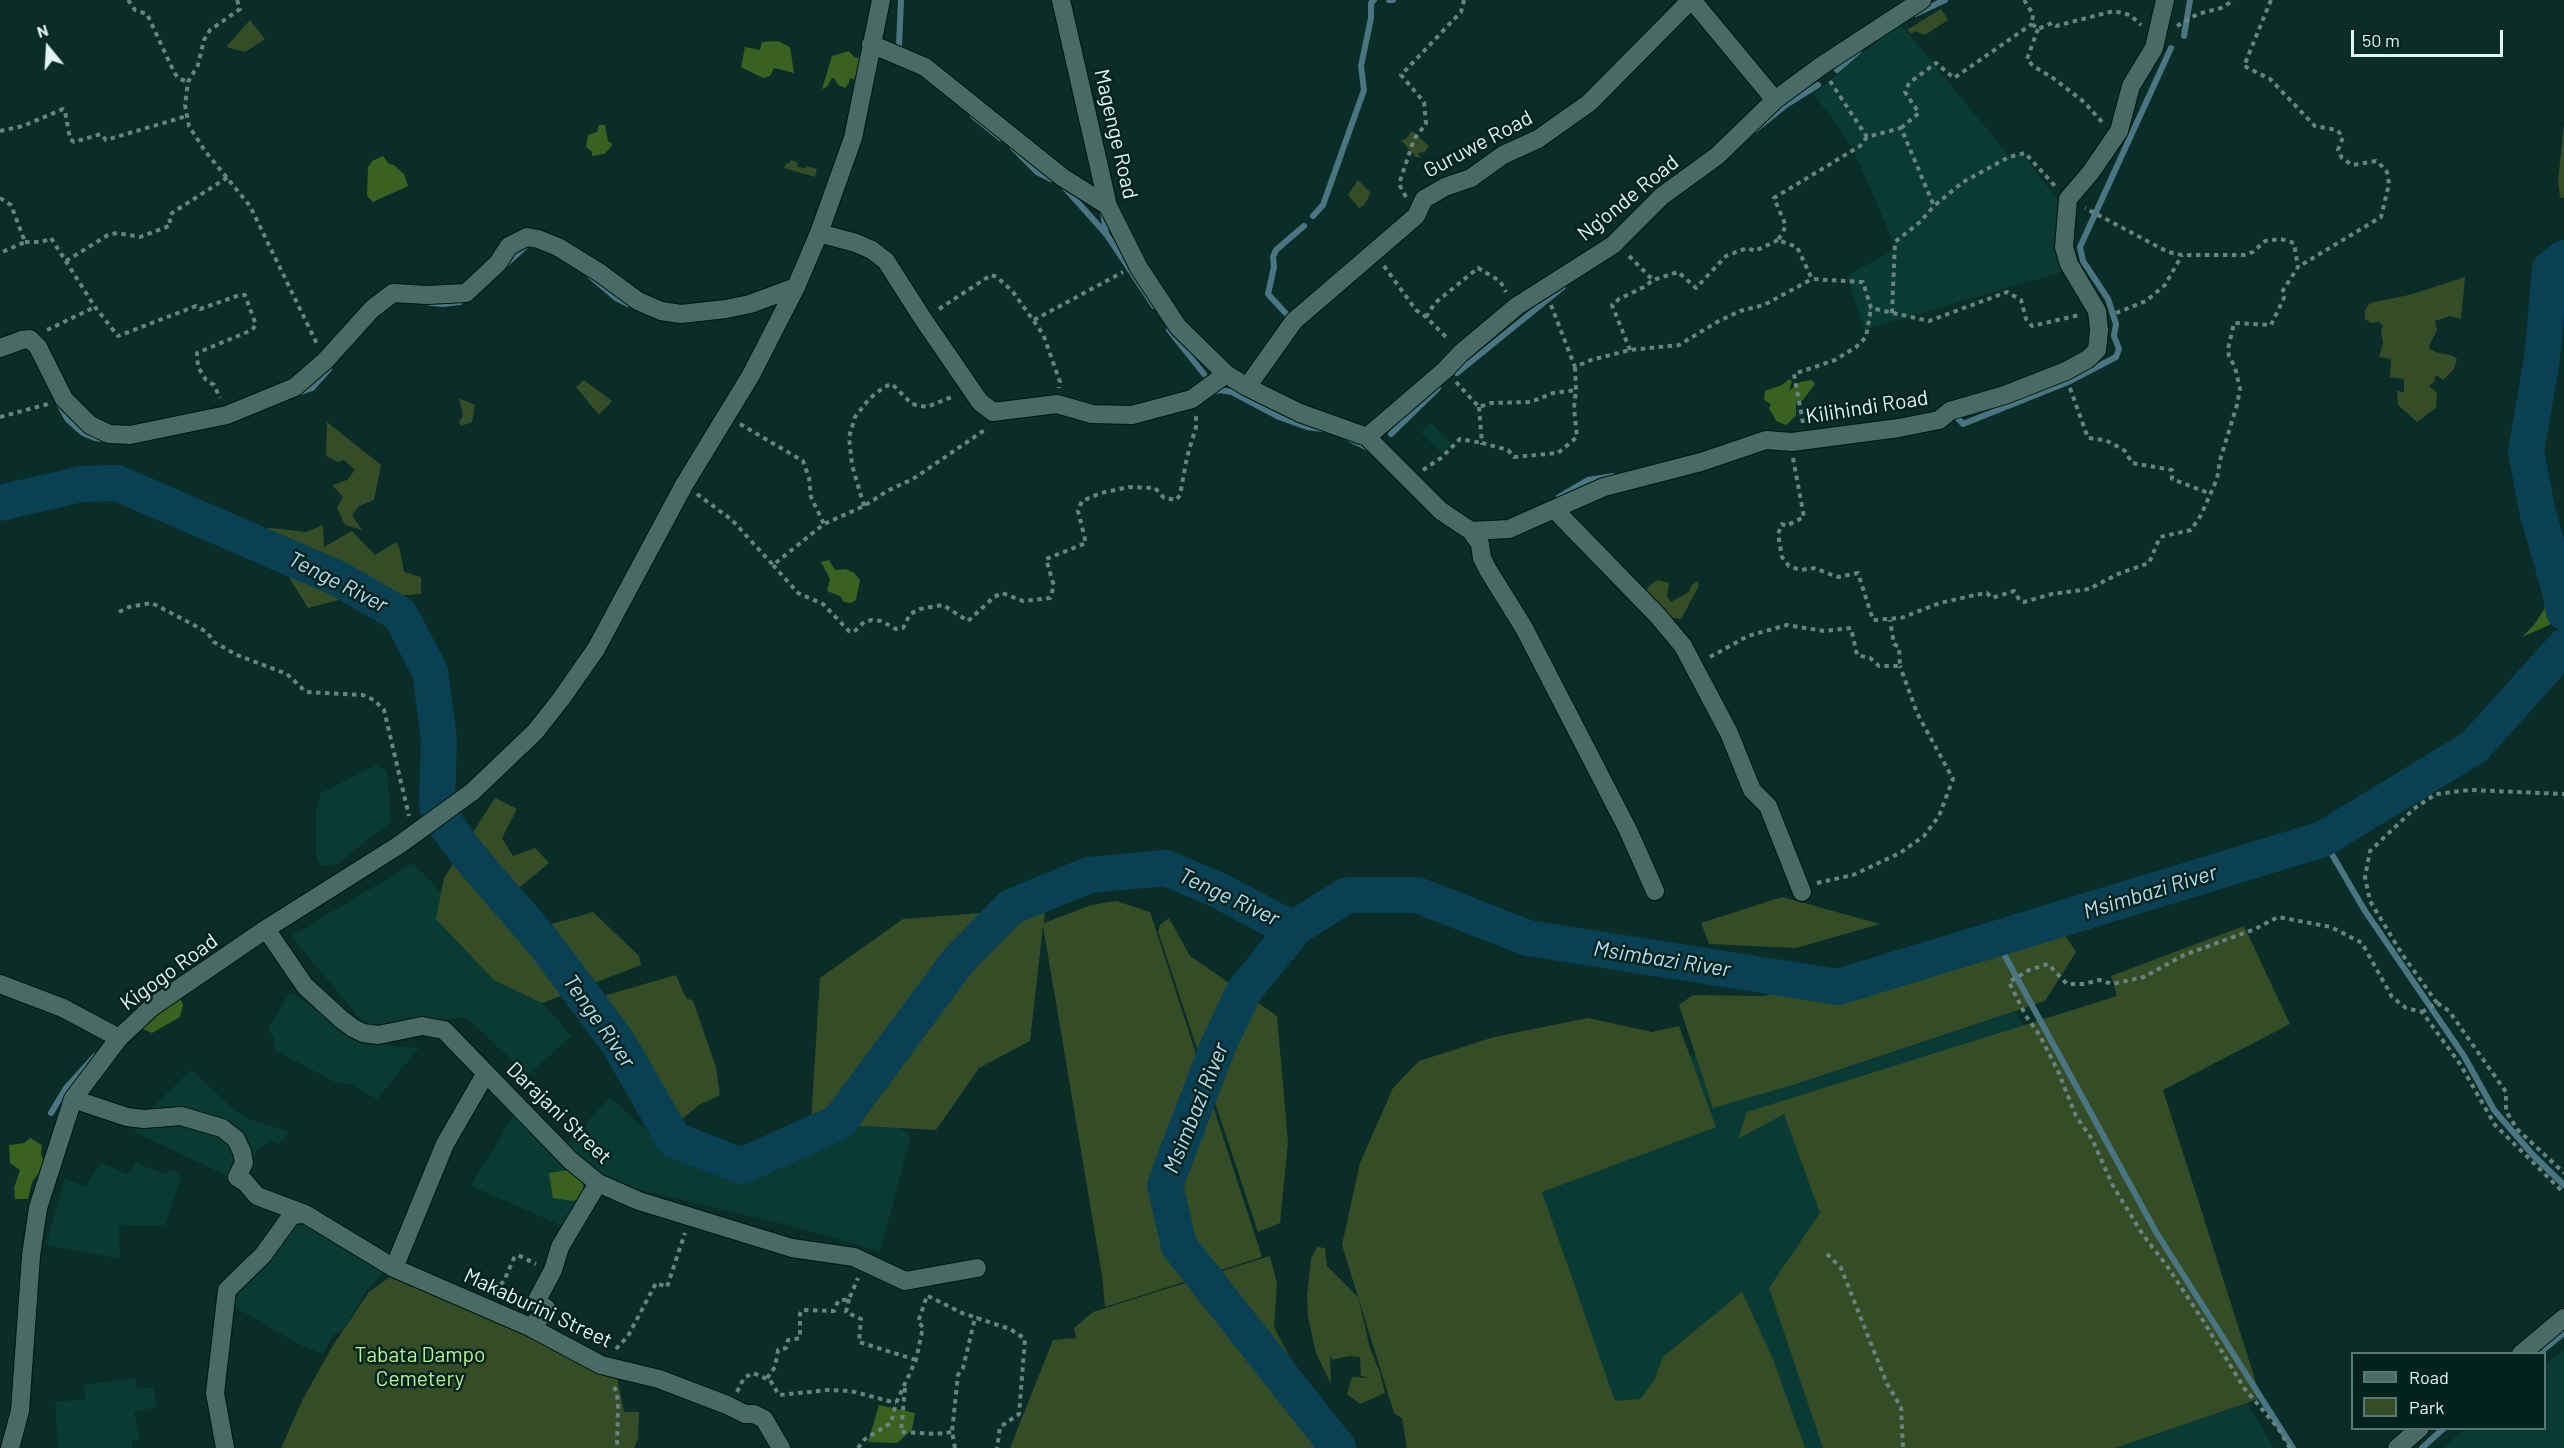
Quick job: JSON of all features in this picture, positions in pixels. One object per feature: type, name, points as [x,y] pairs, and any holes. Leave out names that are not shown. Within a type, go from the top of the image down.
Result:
[{"type":"street","name":"Kigogo Road","points":[[10,1448],[20,1411],[31,1256],[38,1208],[73,1099],[118,1038],[152,1007],[266,929],[399,845],[472,792],[535,732],[596,649],[684,485],[727,416],[795,287],[819,233],[853,138],[881,0]]},
{"type":"street","name":"Magenge Road","points":[[1061,0],[1108,206],[1139,268],[1178,327],[1226,374],[1247,387],[1300,413],[1367,437]]},
{"type":"street","points":[[1692,0],[1775,100]]},
{"type":"street","name":"Guruwe Road","points":[[1247,387],[1294,321],[1416,216],[1424,199],[1445,187],[1471,178],[1503,155],[1538,139],[1589,103],[1692,0]]},
{"type":"street","name":"Ng'onde Road","points":[[1367,437],[1517,306],[1613,246],[1662,196],[1717,156],[1775,100],[1821,66],[1922,0]]},
{"type":"street","name":"Kilihindi Road","points":[[1471,531],[1509,529],[1604,487],[1701,462],[1766,440],[1792,442],[1899,428],[1939,420],[1950,411],[2005,395],[2066,371],[2088,359],[2097,350],[2099,330],[2097,311],[2069,264],[2064,247],[2068,199],[2091,172],[2119,131],[2131,86],[2154,48],[2165,0]]},
{"type":"street","points":[[871,44],[926,67],[1062,177],[1108,206]]},
{"type":"street","points":[[819,233],[856,243],[872,250],[886,261],[922,319],[986,408],[1000,412],[1057,404],[1092,414],[1132,415],[1192,399],[1226,374]]},
{"type":"street","points":[[0,348],[10,343],[30,339],[38,347],[64,399],[90,425],[109,434],[130,435],[227,415],[295,387],[325,361],[372,309],[393,292],[427,295],[466,293],[498,263],[509,246],[527,237],[558,247],[600,273],[638,301],[661,311],[681,314],[726,309],[750,304],[795,287]]},
{"type":"street","points":[[1367,437],[1441,511],[1471,531],[1480,544],[1482,558],[1488,570],[1524,628],[1585,745],[1628,830],[1655,891]]},
{"type":"street","points":[[1554,509],[1658,616],[1683,646],[1729,733],[1752,790],[1768,806],[1802,892]]},
{"type":"street","name":"Darajani Street","points":[[266,929],[305,986],[347,1023],[363,1033],[378,1035],[422,1026],[444,1030],[570,1160],[598,1183],[639,1201],[792,1248],[854,1257],[905,1281]]},
{"type":"street","points":[[0,984],[63,1008],[118,1038]]},
{"type":"street","points":[[394,1268],[446,1144],[486,1073]]},
{"type":"street","name":"Makaburini Street","points":[[73,1099],[127,1117],[144,1119],[181,1116],[222,1128],[236,1139],[242,1152],[244,1163],[237,1177],[245,1182],[257,1196],[305,1214],[394,1268],[530,1327],[602,1365],[659,1379],[745,1414],[754,1414],[764,1419],[781,1448]]},
{"type":"street","points":[[530,1327],[545,1312],[546,1308],[536,1302],[553,1270],[560,1247],[598,1183]]},
{"type":"street","points":[[225,1448],[215,1393],[227,1290],[263,1255],[292,1215],[305,1214]]},
{"type":"street","points":[[905,1281],[977,1268]]},
{"type":"street","points":[[2522,1352],[2564,1318]]},
{"type":"street","points":[[2397,1448],[2418,1430]]},
{"type":"path","points":[[128,0],[135,10],[147,14],[174,72],[178,78],[188,82]]},
{"type":"path","points":[[237,0],[240,9],[210,30],[204,40],[198,65],[188,82],[185,105],[189,126],[205,152],[250,206],[325,361]]},
{"type":"path","points":[[1416,216],[1399,184],[1414,139],[1426,124],[1425,102],[1401,75],[1461,12],[1464,0]]},
{"type":"path","points":[[1901,128],[1919,113],[1905,92],[1909,83],[1936,63],[1954,78],[2032,24],[2033,14],[2024,0]]},
{"type":"path","points":[[2172,29],[2198,14],[2221,8],[2234,0]]},
{"type":"path","points":[[2271,0],[2244,66],[2270,79],[2315,126],[2337,130],[2343,137],[2338,150],[2342,158],[2352,165],[2376,161],[2379,163],[2387,172],[2389,184],[2381,217],[2298,267]]},
{"type":"path","points":[[2119,131],[2102,122],[2068,89],[2032,66],[2026,59],[2038,29],[2052,23],[2056,26],[2114,11],[2130,15],[2146,30]]},
{"type":"path","points":[[2032,24],[2038,29]]},
{"type":"path","points":[[0,131],[24,126],[63,109],[66,111],[70,139],[75,142],[101,134],[106,140],[187,116]]},
{"type":"path","points":[[1630,350],[1612,305],[1653,280],[1678,272],[1696,288],[1726,256],[1747,248],[1755,251],[1778,240],[1786,226],[1774,198],[1860,146],[1868,137]]},
{"type":"path","points":[[66,261],[108,235],[117,233],[140,237],[169,226],[172,213],[228,177]]},
{"type":"path","points":[[0,198],[11,205],[26,242]]},
{"type":"path","points":[[1892,313],[1895,242],[1920,222],[1934,206]]},
{"type":"path","points":[[0,253],[26,242],[33,240],[42,242],[51,238],[95,307],[117,335],[121,336],[191,307],[196,306],[200,309],[245,295],[256,326],[252,330],[196,352],[198,367],[206,380],[216,388],[227,415]]},
{"type":"path","points":[[1778,240],[1797,247],[1812,279]]},
{"type":"path","points":[[1613,246],[1632,258],[1653,280]]},
{"type":"path","points":[[1373,255],[1388,270],[1416,310],[1426,316],[1461,353]]},
{"type":"path","points":[[1575,367],[1630,350],[1680,345],[1725,318],[1740,311],[1764,305],[1812,279],[1863,282],[1871,308],[1929,321],[2007,292],[2021,300],[2026,319],[2032,326],[2097,311],[2113,314],[2146,301],[2165,285],[2182,255]]},
{"type":"path","points":[[1426,316],[1435,303],[1478,268],[1500,281],[1512,302],[1517,306]]},
{"type":"path","points":[[1034,320],[1128,269]]},
{"type":"path","points":[[922,319],[991,275],[997,277],[1013,292],[1043,334],[1060,382],[1057,404]]},
{"type":"path","points":[[1408,479],[1441,458],[1460,439],[1508,450],[1514,457],[1558,453],[1577,436],[1574,408],[1575,367],[1545,287]]},
{"type":"path","points":[[30,339],[95,307]]},
{"type":"path","points":[[1445,370],[1479,407],[1482,443]]},
{"type":"path","points":[[2066,371],[2088,438],[2105,440],[2115,445],[2125,451],[2132,463],[2172,470],[2172,479],[2211,494]]},
{"type":"path","points":[[864,506],[852,465],[849,437],[855,417],[868,399],[892,384],[912,404],[927,407],[971,387]]},
{"type":"path","points":[[1479,407],[1491,403],[1531,402],[1554,393],[1576,390]]},
{"type":"path","points":[[0,417],[64,399]]},
{"type":"path","points":[[684,485],[732,519],[798,593],[823,604],[849,631],[854,632],[864,622],[872,620],[881,621],[896,629],[903,628],[910,614],[920,609],[943,605],[968,621],[994,597],[1002,593],[1023,601],[1050,598],[1054,586],[1046,559],[1086,543],[1078,511],[1082,501],[1101,493],[1129,487],[1155,488],[1164,498],[1176,500],[1180,495],[1187,457],[1196,427],[1192,399]]},
{"type":"path","points":[[773,565],[824,524],[864,506],[913,479],[974,439],[984,432],[1000,412]]},
{"type":"path","points":[[727,416],[803,461],[809,478],[811,497],[824,524]]},
{"type":"path","points":[[119,612],[129,607],[152,603],[207,632],[214,642],[237,655],[287,674],[306,692],[363,695],[374,700],[384,710],[408,807],[409,825],[399,845]]},
{"type":"path","points":[[1802,892],[1816,884],[1853,874],[1900,853],[1924,836],[1939,816],[1953,779],[1917,713],[1900,666],[1899,647],[1894,644],[1890,620]]},
{"type":"path","points":[[1696,668],[1701,662],[1734,643],[1787,625],[1824,631],[1851,628],[1857,655],[1870,658],[1879,666],[1900,666]]},
{"type":"path","points":[[2564,794],[2470,790],[2436,794],[2415,808],[2370,851],[2365,878],[2370,901],[2402,954],[2437,1004],[2449,1011],[2506,1092],[2506,1111],[2517,1129],[2564,1173]]},
{"type":"path","points":[[2290,1448],[2278,1428],[2244,1388],[2204,1322],[2167,1266],[2143,1235],[2113,1186],[2092,1139],[2076,1116],[2040,1036],[2026,1016],[2009,982],[2029,970],[2048,964],[2067,984],[2084,984],[2099,980],[2112,984],[2144,977],[2184,955],[2255,929],[2278,918],[2331,927],[2362,943],[2392,997],[2406,1008],[2422,1012],[2460,1064],[2496,1125],[2564,1193]]},
{"type":"path","points":[[2422,1012],[2437,1004]]},
{"type":"path","points":[[617,1448],[617,1392],[602,1365],[628,1336],[656,1283],[667,1287],[676,1255],[693,1216]]},
{"type":"path","points":[[1827,1254],[1841,1268],[1887,1384],[1901,1407],[1903,1448]]},
{"type":"path","points":[[483,1306],[504,1281],[514,1258],[518,1255],[553,1270]]},
{"type":"path","points":[[854,1257],[859,1276],[846,1312],[861,1319],[859,1342],[916,1360]]},
{"type":"path","points":[[905,1281],[927,1296],[962,1313],[1010,1329],[1025,1339],[1019,1414],[1000,1427],[997,1448]]},
{"type":"path","points":[[858,1448],[865,1439],[891,1423],[896,1403],[916,1360],[923,1327],[918,1322],[927,1296]]},
{"type":"path","points":[[767,1378],[775,1368],[778,1350],[786,1348],[788,1340],[800,1338],[802,1310],[834,1311],[838,1301],[849,1299]]},
{"type":"path","points":[[955,1448],[952,1432],[958,1375],[963,1368],[975,1318],[979,1317]]},
{"type":"path","points":[[727,1405],[744,1378],[753,1373],[767,1378],[779,1395],[828,1390],[851,1391],[896,1403]]},
{"type":"path","points":[[906,1385],[901,1432],[936,1434],[952,1432]]},
{"type":"shaded area","points":[[1899,22],[2011,158],[2022,153],[2069,215],[2076,268],[1864,330],[1847,276],[1896,248],[1853,149],[1814,94]]},
{"type":"shaded area","points":[[1431,423],[1451,444],[1442,453],[1421,432]]},
{"type":"shaded area","points":[[377,764],[387,771],[391,822],[334,866],[320,865],[316,856],[316,811],[321,793]]},
{"type":"shaded area","points":[[414,863],[572,1036],[528,1075],[465,1017],[394,1026],[366,1026],[291,936]]},
{"type":"shaded area","points":[[290,992],[355,1036],[391,1046],[419,1048],[377,1099],[350,1084],[337,1083],[274,1050],[275,1040],[268,1029]]},
{"type":"shaded area","points":[[2005,995],[2274,1448],[1474,1448],[1453,1082],[1578,1064],[1722,1053]]},
{"type":"shaded area","points":[[191,1070],[234,1109],[249,1119],[290,1132],[279,1144],[271,1141],[258,1149],[238,1181],[134,1132],[141,1119]]},
{"type":"shaded area","points":[[610,1097],[668,1150],[741,1178],[874,1109],[911,1136],[880,1252],[799,1228],[632,1188],[599,1176],[565,1146]]},
{"type":"shaded area","points":[[515,1113],[593,1185],[567,1228],[471,1186]]},
{"type":"shaded area","points":[[101,1162],[126,1174],[129,1174],[136,1163],[165,1174],[171,1169],[182,1175],[165,1225],[119,1226],[120,1259],[46,1245],[64,1179],[86,1186]]},
{"type":"shaded area","points":[[293,1218],[383,1272],[364,1294],[343,1331],[333,1335],[323,1354],[302,1346],[228,1303]]},
{"type":"shaded area","points":[[2564,1350],[2564,1448],[2442,1448],[2465,1430],[2546,1430],[2546,1364]]},
{"type":"shaded area","points":[[135,1378],[137,1389],[153,1387],[157,1407],[134,1412],[140,1440],[132,1441],[132,1448],[58,1448],[55,1402],[85,1399],[84,1385]]},
{"type":"green space","points":[[1941,9],[1948,20],[1925,35],[1915,31],[1912,34],[1907,30]]},
{"type":"green space","points":[[250,20],[265,39],[245,52],[226,47]]},
{"type":"green space","points":[[778,41],[790,47],[794,73],[774,68],[770,76],[763,78],[741,67],[745,47],[760,50],[762,42]]},
{"type":"green space","points":[[849,51],[854,57],[859,58],[860,74],[856,80],[850,78],[845,88],[838,85],[832,78],[827,87],[822,89],[832,56]]},
{"type":"green space","points":[[2564,124],[2564,198],[2560,197],[2558,181]]},
{"type":"green space","points":[[599,125],[605,125],[608,141],[612,144],[604,154],[592,156],[592,152],[586,147],[588,135],[597,132]]},
{"type":"green space","points":[[1412,131],[1429,146],[1425,152],[1417,153],[1421,157],[1416,157],[1401,140],[1406,139]]},
{"type":"green space","points":[[383,156],[389,164],[394,165],[404,174],[408,186],[373,202],[367,196],[368,167],[372,161]]},
{"type":"green space","points":[[791,160],[797,162],[798,167],[806,168],[806,166],[817,169],[815,177],[784,168]]},
{"type":"green space","points":[[1358,180],[1371,193],[1364,205],[1359,208],[1348,195]]},
{"type":"green space","points":[[2465,277],[2461,319],[2450,316],[2435,321],[2437,330],[2429,346],[2438,353],[2451,355],[2457,359],[2454,369],[2443,380],[2437,375],[2435,377],[2435,381],[2429,386],[2437,393],[2436,408],[2417,422],[2398,405],[2397,391],[2404,392],[2404,379],[2390,377],[2391,359],[2379,357],[2383,343],[2381,330],[2383,326],[2379,322],[2371,323],[2365,319],[2365,310],[2370,303],[2409,295]]},
{"type":"green space","points":[[1789,379],[1792,381],[1789,391],[1800,382],[1812,380],[1815,384],[1803,400],[1796,403],[1796,416],[1786,425],[1776,421],[1769,408],[1771,404],[1764,400],[1765,391],[1782,385]]},
{"type":"green space","points":[[584,380],[612,401],[599,415],[576,387]]},
{"type":"green space","points":[[459,398],[475,405],[472,422],[461,426],[459,422],[463,416]]},
{"type":"green space","points":[[327,422],[381,465],[374,500],[359,506],[352,515],[362,530],[345,525],[337,508],[343,497],[332,485],[347,480],[355,470],[344,460],[338,462],[326,456]]},
{"type":"green space","points":[[323,525],[324,547],[352,531],[375,555],[396,542],[400,550],[404,572],[421,577],[421,594],[395,596],[390,605],[376,609],[356,608],[342,599],[308,608],[282,566],[259,552],[262,529],[306,532]]},
{"type":"green space","points":[[829,560],[835,570],[846,569],[860,580],[856,600],[851,603],[844,602],[840,596],[827,591],[830,579],[821,562]]},
{"type":"green space","points":[[2564,578],[2564,615],[2547,626],[2522,637],[2534,625]]},
{"type":"green space","points":[[1658,580],[1669,583],[1667,597],[1671,602],[1689,592],[1691,586],[1697,581],[1699,586],[1681,619],[1666,617],[1645,592]]},
{"type":"green space","points":[[495,798],[517,809],[502,838],[513,856],[535,848],[549,863],[515,891],[548,925],[593,912],[639,956],[641,965],[542,1003],[494,980],[436,919],[444,878]]},
{"type":"green space","points":[[1782,897],[1880,924],[1796,948],[1709,944],[1701,923]]},
{"type":"green space","points":[[1116,901],[1150,912],[1262,1257],[1105,1307],[1102,1275],[1043,926],[1030,1041],[979,1068],[936,1130],[811,1123],[820,978],[903,919],[1045,908],[1044,923],[1091,905]]},
{"type":"green space","points":[[1169,918],[1190,956],[1277,1016],[1288,1142],[1280,1223],[1258,1232],[1158,931],[1160,925]]},
{"type":"green space","points":[[2059,926],[2076,952],[2045,1001],[1796,1084],[1713,1108],[1679,1005],[1693,995],[1764,996],[1873,966],[1963,953]]},
{"type":"green space","points":[[2244,926],[2290,1024],[2163,1090],[2261,1398],[2115,1448],[1823,1448],[1769,1288],[1820,1213],[1784,1114],[1738,1139],[1747,1112],[2117,996],[2111,976]]},
{"type":"green space","points":[[676,975],[686,998],[693,1001],[716,1067],[720,1095],[699,1105],[681,1120],[654,1123],[627,1087],[604,1043],[593,999]]},
{"type":"green space","points":[[168,987],[178,993],[183,1005],[180,1017],[152,1033],[140,1028],[131,1018],[140,1004]]},
{"type":"green space","points":[[1588,1018],[1652,1032],[1679,1026],[1716,1127],[1542,1192],[1615,1401],[1640,1399],[1654,1381],[1663,1357],[1742,1292],[1773,1359],[1805,1448],[1407,1448],[1402,1418],[1394,1413],[1342,1245],[1360,1163],[1393,1088],[1419,1061],[1494,1037]]},
{"type":"green space","points":[[30,1138],[42,1145],[41,1154],[45,1165],[32,1182],[28,1199],[15,1199],[14,1188],[20,1170],[10,1163],[9,1145],[24,1143]]},
{"type":"green space","points":[[569,1170],[583,1176],[583,1198],[573,1201],[553,1198],[549,1173]]},
{"type":"green space","points":[[1317,1247],[1325,1248],[1327,1266],[1358,1297],[1370,1348],[1380,1373],[1385,1393],[1360,1404],[1347,1394],[1352,1377],[1370,1378],[1361,1376],[1360,1357],[1349,1356],[1332,1360],[1330,1354],[1331,1384],[1316,1353],[1308,1317],[1307,1296],[1311,1259]]},
{"type":"green space","points":[[1270,1256],[1277,1284],[1274,1327],[1299,1375],[1331,1448],[1010,1448],[1053,1340],[1076,1338],[1074,1328],[1093,1312]]},
{"type":"green space","name":"Tabata Dampo Cemetery","points":[[401,1269],[615,1368],[624,1412],[639,1412],[638,1439],[634,1448],[281,1448],[303,1399],[332,1347],[369,1292]]},
{"type":"green space","points":[[879,1405],[915,1413],[912,1430],[897,1443],[868,1442]]},
{"type":"waterway","points":[[899,46],[901,0]]},
{"type":"waterway","points":[[1313,216],[1323,205],[1364,90],[1361,66],[1371,18],[1371,3],[1374,0]]},
{"type":"waterway","points":[[1915,14],[1945,0]]},
{"type":"waterway","points":[[2184,36],[2190,0]]},
{"type":"waterway","points":[[1953,413],[1963,424],[2068,382],[2116,357],[2119,349],[2114,336],[2116,324],[2108,299],[2083,261],[2080,247],[2171,48]]},
{"type":"waterway","points":[[1837,70],[1859,51]]},
{"type":"waterway","points":[[1755,130],[1786,105],[1818,85]]},
{"type":"waterway","points":[[973,116],[1000,138]]},
{"type":"waterway","points":[[1013,148],[1037,172],[1051,179]]},
{"type":"waterway","points":[[1065,188],[1107,235],[1154,306]]},
{"type":"waterway","points":[[1103,211],[1106,234]]},
{"type":"waterway","points":[[1291,319],[1268,294],[1274,267],[1273,257],[1276,250],[1304,226]]},
{"type":"waterway","points":[[506,264],[525,247]]},
{"type":"waterway","name":"Msimbazi River","points":[[2564,258],[2550,269],[2542,359],[2526,452],[2538,514],[2564,612]]},
{"type":"waterway","points":[[590,276],[616,298],[628,304]]},
{"type":"waterway","points":[[1457,373],[1563,287]]},
{"type":"waterway","points":[[431,303],[460,302]]},
{"type":"waterway","points":[[1169,330],[1204,374]]},
{"type":"waterway","points":[[298,393],[312,388],[329,369]]},
{"type":"waterway","points":[[1391,434],[1438,388]]},
{"type":"waterway","points":[[1212,392],[1219,390],[1232,392],[1279,417],[1307,427],[1322,429]]},
{"type":"waterway","points":[[59,404],[68,420],[83,433],[105,439]]},
{"type":"waterway","points":[[1348,438],[1374,451]]},
{"type":"waterway","points":[[1559,497],[1588,480],[1613,476]]},
{"type":"waterway","name":"Tenge River","points":[[0,503],[82,484],[117,483],[339,579],[400,614],[430,672],[439,739],[437,805],[447,826],[470,857],[544,943],[619,1044],[674,1140],[742,1166],[839,1122],[958,961],[1011,907],[1089,875],[1166,868],[1220,891],[1280,923],[1296,927]]},
{"type":"waterway","name":"Msimbazi River","points":[[1338,1448],[1179,1246],[1165,1185],[1218,1046],[1244,991],[1296,927],[1347,895],[1417,895],[1528,938],[1838,987],[2323,839],[2474,747],[2564,647]]},
{"type":"waterway","points":[[2323,839],[2365,911],[2464,1056],[2494,1110],[2533,1155],[2564,1185]]},
{"type":"waterway","points":[[1993,938],[1994,936],[2156,1232],[2293,1448]]},
{"type":"waterway","points":[[51,1113],[66,1088],[95,1056]]},
{"type":"waterway","points":[[2540,1352],[2564,1333]]},
{"type":"waterway","points":[[2422,1448],[2442,1430]]}]
